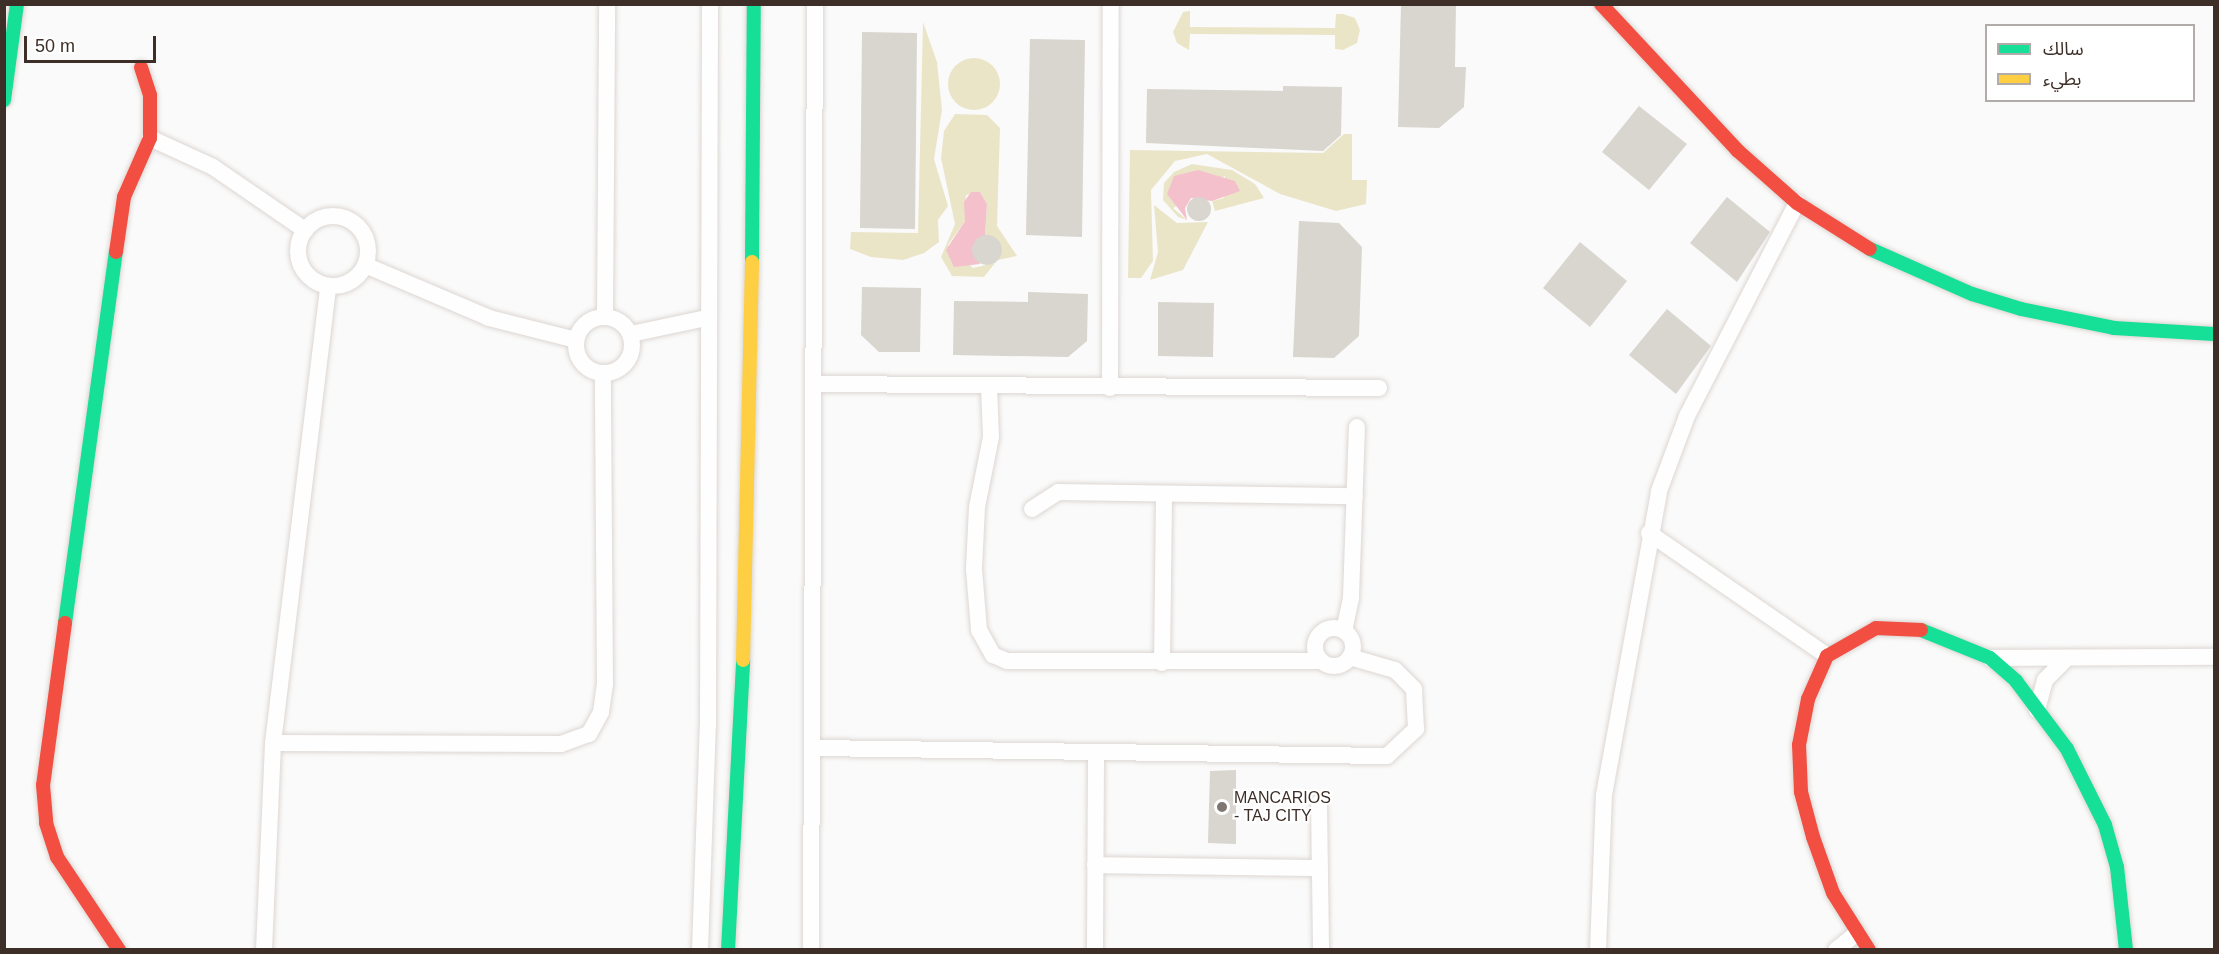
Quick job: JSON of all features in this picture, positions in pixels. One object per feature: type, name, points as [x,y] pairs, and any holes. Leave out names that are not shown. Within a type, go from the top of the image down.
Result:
[{"type":"street","points":[[4,100],[16,4]]},
{"type":"street","points":[[605,316],[607,4]]},
{"type":"street","points":[[700,950],[709,644],[706,318],[710,4]]},
{"type":"street","points":[[728,950],[749,544],[754,4]]},
{"type":"street","points":[[811,950],[816,384],[815,4]]},
{"type":"street","points":[[1110,388],[1111,4]]},
{"type":"street","points":[[1601,4],[1678,93],[1797,203],[1877,253],[1972,294],[2114,328],[2214,334]]},
{"type":"street","points":[[119,950],[57,857],[46,823],[43,785],[124,197],[150,138],[150,95],[141,67]]},
{"type":"street","points":[[150,138],[213,167],[305,230]]},
{"type":"street","points":[[1598,950],[1604,795],[1649,533],[1687,416],[1797,203]]},
{"type":"street","points":[[326,216],[351,220],[367,240],[365,265],[354,279],[327,286],[311,278],[300,264],[298,246],[305,230],[326,216]]},
{"type":"street","points":[[365,265],[489,318],[576,340]]},
{"type":"street","points":[[264,950],[273,743],[327,286]]},
{"type":"street","points":[[605,316],[620,321],[631,334],[630,357],[619,369],[603,374],[582,363],[576,340],[590,320],[605,316]]},
{"type":"street","points":[[631,334],[706,318]]},
{"type":"street","points":[[273,743],[561,744],[583,738],[594,728],[605,685],[603,374]]},
{"type":"street","points":[[816,384],[1110,388],[1379,388]]},
{"type":"street","points":[[989,387],[991,437],[974,537],[976,609],[983,644],[1007,661],[1162,663],[1321,661],[1337,666],[1350,657],[1352,640],[1344,631],[1333,628],[1319,635],[1315,646],[1321,661]]},
{"type":"street","points":[[1344,631],[1351,597],[1357,427]]},
{"type":"street","points":[[1032,509],[1058,492],[1355,496]]},
{"type":"street","points":[[1162,663],[1164,494]]},
{"type":"street","points":[[1649,533],[1827,656]]},
{"type":"street","points":[[1869,950],[1856,934],[1833,893],[1801,792],[1799,745],[1808,699],[1827,656],[1876,628],[1904,626],[1938,633],[1990,658],[2037,710],[2067,748],[2105,825],[2125,911],[2126,950]]},
{"type":"street","points":[[813,748],[1096,756],[1387,756],[1416,729],[1414,689],[1395,670],[1350,657]]},
{"type":"street","points":[[1990,658],[2214,657]]},
{"type":"street","points":[[2037,710],[2045,680],[2067,658]]},
{"type":"street","points":[[1095,950],[1096,756]]},
{"type":"street","points":[[1319,803],[1320,950]]},
{"type":"street","points":[[1095,865],[1320,868]]},
{"type":"street","points":[[1836,950],[1856,934]]},
{"type":"shaded area","points":[[1190,11],[1190,27],[1335,28],[1336,14],[1343,14],[1355,18],[1360,30],[1357,43],[1343,50],[1335,49],[1335,35],[1190,34],[1189,50],[1177,43],[1173,32],[1183,12]]},
{"type":"shaded area","points":[[923,22],[937,62],[942,110],[934,159],[948,206],[938,220],[939,242],[924,253],[903,260],[871,257],[850,249],[851,232],[918,233]]},
{"type":"shaded area","points":[[974,58],[988,62],[996,70],[1000,84],[996,98],[988,106],[974,110],[960,106],[952,98],[948,84],[952,70],[960,62]]},
{"type":"shaded area","points":[[955,114],[987,115],[1000,128],[997,226],[1017,256],[998,260],[1001,245],[985,236],[987,204],[980,192],[966,195],[965,221],[948,245],[973,268],[995,263],[984,277],[952,276],[941,257],[955,224],[941,158],[944,131]]},
{"type":"shaded area","points":[[1344,134],[1352,134],[1352,180],[1367,180],[1366,204],[1336,211],[1280,194],[1207,154],[1175,161],[1151,190],[1153,261],[1141,278],[1128,278],[1130,150],[1323,153]]},
{"type":"shaded area","points":[[1192,164],[1232,170],[1255,184],[1264,198],[1215,211],[1212,201],[1224,198],[1225,176],[1173,208],[1187,220],[1178,217],[1163,200],[1164,183],[1174,172]]},
{"type":"shaded area","points":[[1198,170],[1235,181],[1240,191],[1212,201],[1191,198],[1185,208],[1187,220],[1167,194],[1174,176]]},
{"type":"shaded area","points":[[971,192],[980,192],[987,204],[985,236],[972,248],[980,264],[954,267],[946,250],[965,221],[964,202]]},
{"type":"shaded area","points":[[1154,205],[1177,223],[1208,222],[1183,270],[1150,280],[1158,252]]},
{"type":"building","points":[[1401,4],[1456,4],[1455,67],[1466,67],[1464,107],[1439,128],[1398,127]]},
{"type":"building","points":[[862,32],[917,33],[915,229],[860,228]]},
{"type":"building","points":[[1030,39],[1085,40],[1082,237],[1026,235]]},
{"type":"building","points":[[1283,86],[1342,87],[1341,135],[1323,151],[1146,143],[1147,89],[1283,91]]},
{"type":"building","points":[[1639,106],[1687,144],[1649,190],[1602,152]]},
{"type":"building","points":[[1199,197],[1207,201],[1211,209],[1207,217],[1199,221],[1191,217],[1187,209],[1191,201]]},
{"type":"building","points":[[1727,197],[1770,232],[1737,282],[1690,243]]},
{"type":"building","points":[[1299,221],[1339,223],[1362,247],[1359,336],[1334,358],[1293,357]]},
{"type":"building","points":[[987,235],[993,236],[1001,244],[1001,256],[993,264],[987,265],[981,264],[973,256],[972,250],[973,244],[981,236]]},
{"type":"building","points":[[1580,242],[1627,281],[1590,327],[1543,288]]},
{"type":"building","points":[[862,287],[921,288],[920,352],[879,352],[861,335]]},
{"type":"building","points":[[1028,292],[1088,294],[1087,341],[1068,357],[953,355],[954,301],[1028,302]]},
{"type":"building","points":[[1158,302],[1214,303],[1213,357],[1158,356]]},
{"type":"building","points":[[1667,309],[1711,346],[1676,394],[1629,355]]},
{"type":"building","name":"MANCARIOS - TAJ CITY","points":[[1236,770],[1236,844],[1208,843],[1210,771]]},
{"type":"traffic: fast","points":[[4,100],[17,4]]},
{"type":"traffic: fast","points":[[752,262],[754,4]]},
{"type":"traffic: fast","points":[[1870,249],[1972,294],[2021,309],[2114,328],[2214,334]]},
{"type":"traffic: fast","points":[[65,623],[116,252]]},
{"type":"traffic: fast","points":[[1921,630],[1990,658],[2016,681],[2067,749],[2105,825],[2117,867],[2126,950]]},
{"type":"traffic: fast","points":[[728,950],[743,660]]},
{"type":"traffic: slow","points":[[743,660],[752,262]]},
{"type":"traffic: jam","points":[[1601,4],[1737,150],[1797,203],[1870,249]]},
{"type":"traffic: jam","points":[[116,252],[124,197],[150,138],[150,95],[141,67]]},
{"type":"traffic: jam","points":[[65,623],[43,785],[46,823],[57,857],[119,950]]},
{"type":"traffic: jam","points":[[1869,950],[1833,893],[1813,837],[1801,792],[1799,745],[1808,699],[1827,656],[1876,628],[1921,630]]},
{"type":"place","name":"MANCARIOS - TAJ CITY","points":[[1222,807]]}]
